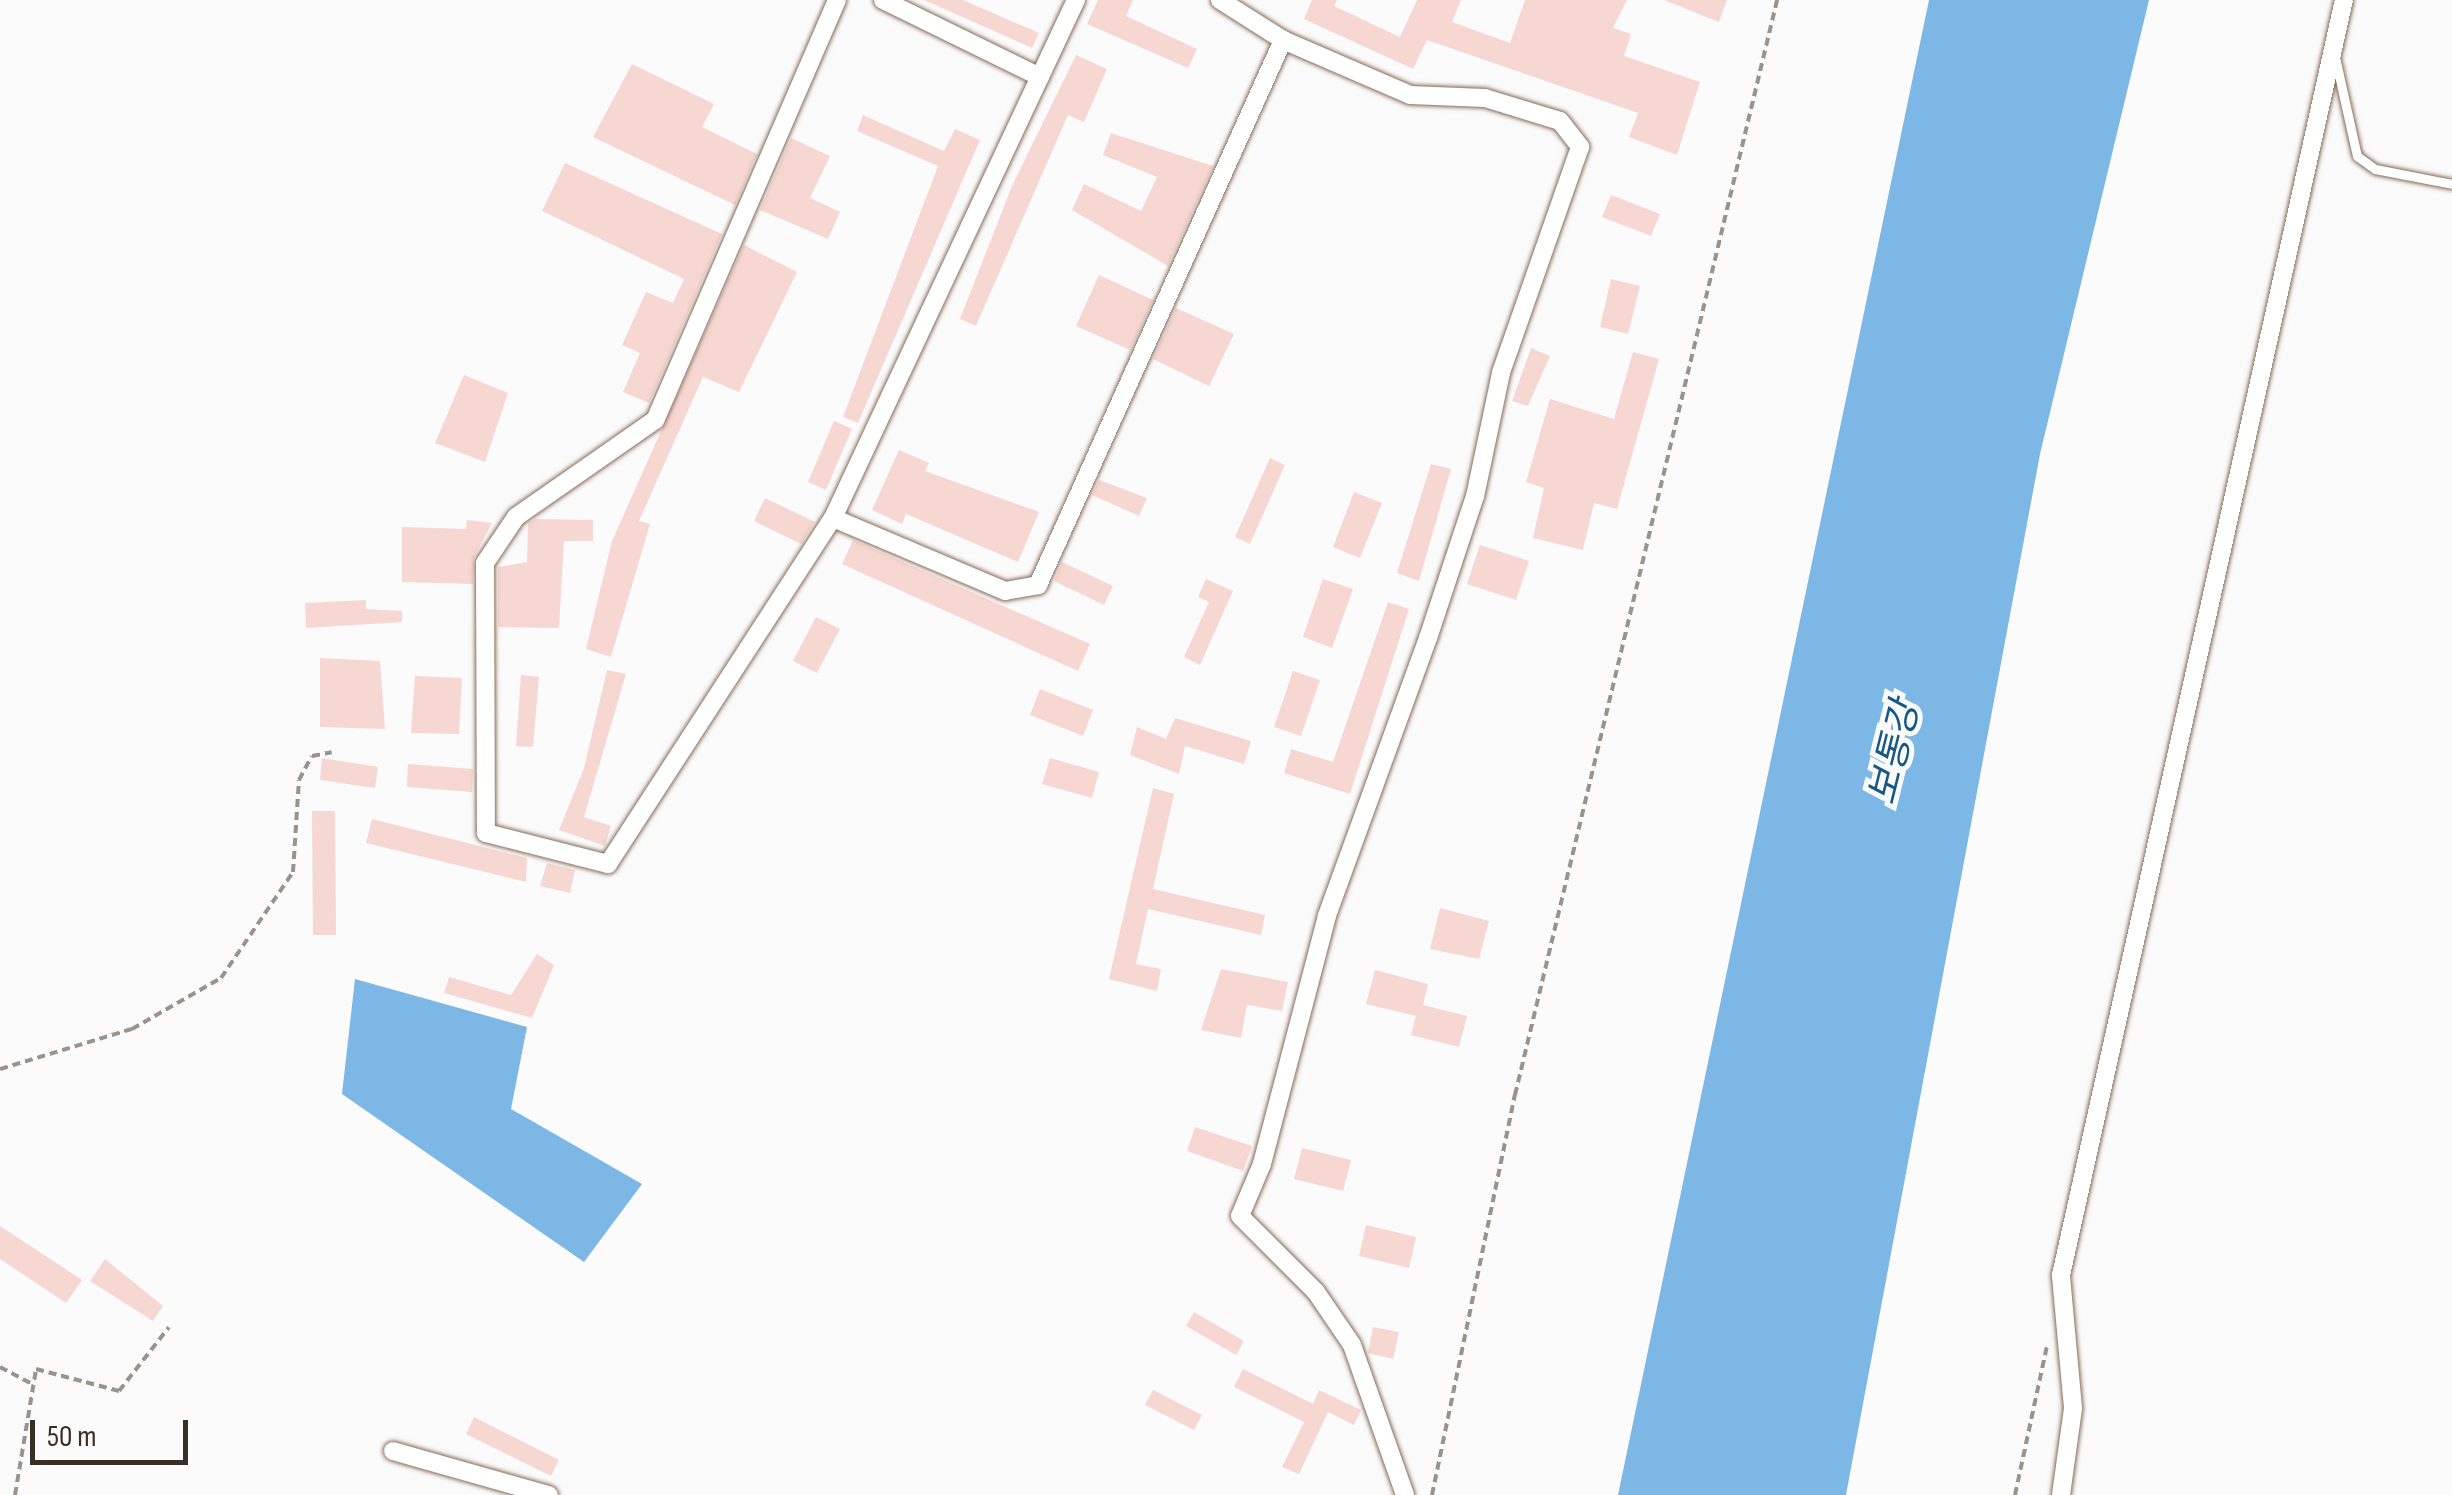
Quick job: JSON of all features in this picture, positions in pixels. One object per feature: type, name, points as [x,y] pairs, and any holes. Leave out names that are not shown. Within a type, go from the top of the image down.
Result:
[{"type":"street","points":[[838,0],[655,420],[516,517],[485,562],[486,833],[608,864],[833,518],[1076,0]]},
{"type":"street","points":[[882,0],[1040,77]]},
{"type":"street","points":[[1220,0],[1282,40],[1410,95],[1485,98],[1560,121],[1580,147],[1501,373],[1474,496],[1428,638],[1327,916],[1262,1164],[1240,1216],[1316,1292],[1352,1345],[1404,1495]]},
{"type":"street","points":[[2061,1495],[2072,1408],[2061,1275],[2224,564],[2344,0]]},
{"type":"street","points":[[833,518],[1006,591],[1038,584],[1282,40]]},
{"type":"street","points":[[393,1451],[550,1495]]},
{"type":"lane","points":[[2332,50],[2358,156],[2402,177],[2452,184]]},
{"type":"path","points":[[1432,1495],[1524,1056],[1778,0]]},
{"type":"path","points":[[0,1069],[132,1029],[221,978],[293,872],[299,780],[312,756],[332,752]]},
{"type":"path","points":[[14,1495],[36,1369],[120,1392],[168,1327]]},
{"type":"path","points":[[2015,1495],[2051,1327]]},
{"type":"path","points":[[0,1367],[34,1385]]},
{"type":"water","name":"보통강","points":[[1929,0],[2149,0],[2040,454],[1846,1495],[1618,1495]]},
{"type":"water","points":[[355,979],[527,1027],[511,1109],[642,1184],[584,1262],[342,1094]]},
{"type":"building","points":[[924,0],[963,0],[1039,33],[1032,48]]},
{"type":"building","points":[[1098,0],[1133,0],[1126,16],[1197,49],[1188,68],[1087,24]]},
{"type":"building","points":[[1312,0],[1337,0],[1334,6],[1400,37],[1417,0],[1461,0],[1452,22],[1510,43],[1525,0],[1627,0],[1613,28],[1631,34],[1624,56],[1700,82],[1677,155],[1629,137],[1638,113],[1427,40],[1413,69],[1304,19]]},
{"type":"building","points":[[1664,0],[1727,0],[1719,22]]},
{"type":"building","points":[[1076,55],[1107,69],[1084,122],[1068,115],[976,326],[960,319],[1012,186]]},
{"type":"building","points":[[632,64],[714,104],[702,127],[757,154],[735,205],[593,137]]},
{"type":"building","points":[[863,115],[944,151],[955,129],[980,140],[858,423],[843,417],[938,166],[857,131]]},
{"type":"building","points":[[1111,133],[1213,166],[1168,266],[1072,210],[1084,184],[1141,211],[1157,177],[1103,155]]},
{"type":"building","points":[[791,138],[830,156],[810,198],[840,212],[828,239],[760,210]]},
{"type":"building","points":[[565,163],[722,234],[649,403],[623,392],[640,353],[622,345],[646,292],[673,303],[684,279],[542,211]]},
{"type":"building","points":[[1611,195],[1660,214],[1651,236],[1602,217]]},
{"type":"building","points":[[744,245],[797,272],[739,392],[703,377],[639,521],[650,524],[611,657],[586,649],[612,541]]},
{"type":"building","points":[[1099,275],[1153,300],[1130,350],[1076,326]]},
{"type":"building","points":[[1611,279],[1640,286],[1628,334],[1600,327]]},
{"type":"building","points":[[1176,308],[1234,334],[1209,386],[1153,359]]},
{"type":"building","points":[[1531,348],[1550,356],[1528,406],[1512,401]]},
{"type":"building","points":[[1633,352],[1659,359],[1617,509],[1594,503],[1583,550],[1533,538],[1544,488],[1526,482],[1550,399],[1614,419]]},
{"type":"building","points":[[464,375],[508,393],[485,462],[435,443]]},
{"type":"building","points":[[834,421],[852,429],[826,490],[808,482]]},
{"type":"building","points":[[899,450],[929,463],[925,471],[1039,512],[1018,562],[906,514],[902,524],[872,510]]},
{"type":"building","points":[[1270,458],[1285,465],[1250,544],[1235,537]]},
{"type":"building","points":[[1431,464],[1451,469],[1419,581],[1397,573]]},
{"type":"building","points":[[1099,480],[1147,498],[1139,516],[1092,495]]},
{"type":"building","points":[[1354,492],[1382,503],[1360,558],[1333,547]]},
{"type":"building","points":[[765,498],[815,522],[801,544],[754,521]]},
{"type":"building","points":[[535,519],[593,520],[593,541],[564,541],[559,628],[498,627],[498,567],[527,562],[528,524]]},
{"type":"building","points":[[467,520],[492,523],[474,557],[473,584],[402,582],[402,527],[466,529]]},
{"type":"building","points":[[853,540],[1090,644],[1078,671],[842,564]]},
{"type":"building","points":[[1480,545],[1529,561],[1516,600],[1467,584]]},
{"type":"building","points":[[1062,562],[1113,586],[1104,605],[1054,581]]},
{"type":"building","points":[[1206,579],[1233,591],[1200,665],[1184,657],[1209,602],[1198,597]]},
{"type":"building","points":[[1323,579],[1353,589],[1332,648],[1303,637]]},
{"type":"building","points":[[366,600],[366,609],[402,611],[402,622],[306,628],[305,603]]},
{"type":"building","points":[[1388,602],[1409,609],[1350,794],[1284,773],[1291,749],[1333,762]]},
{"type":"building","points":[[816,617],[840,629],[817,673],[793,661]]},
{"type":"building","points":[[320,658],[380,661],[385,729],[320,727]]},
{"type":"building","points":[[607,670],[626,674],[584,817],[611,826],[605,846],[559,830],[584,768]]},
{"type":"building","points":[[1293,671],[1320,680],[1301,736],[1274,727]]},
{"type":"building","points":[[521,675],[539,677],[533,747],[516,746]]},
{"type":"building","points":[[415,676],[462,678],[459,734],[411,733]]},
{"type":"building","points":[[1040,689],[1093,710],[1083,736],[1030,715]]},
{"type":"building","points":[[1175,718],[1251,741],[1244,764],[1185,746],[1179,774],[1130,755],[1137,727],[1166,739]]},
{"type":"building","points":[[322,758],[378,767],[375,788],[320,780]]},
{"type":"building","points":[[1050,758],[1099,772],[1092,798],[1042,784]]},
{"type":"building","points":[[408,764],[473,769],[472,792],[407,787]]},
{"type":"building","points":[[1153,788],[1174,794],[1153,889],[1265,915],[1261,935],[1148,909],[1136,964],[1161,969],[1157,991],[1109,979]]},
{"type":"building","points":[[312,811],[335,811],[336,935],[313,935]]},
{"type":"building","points":[[372,819],[527,858],[526,882],[366,843]]},
{"type":"building","points":[[547,863],[575,870],[570,893],[540,886]]},
{"type":"building","points":[[1440,908],[1489,921],[1479,959],[1430,949]]},
{"type":"building","points":[[537,954],[554,965],[532,1018],[444,993],[449,977],[511,995]]},
{"type":"building","points":[[1221,969],[1288,982],[1282,1011],[1247,1005],[1241,1038],[1201,1030]]},
{"type":"building","points":[[1375,970],[1428,984],[1423,1005],[1467,1016],[1459,1047],[1411,1035],[1416,1016],[1366,1004]]},
{"type":"building","points":[[1195,1127],[1252,1146],[1243,1171],[1187,1151]]},
{"type":"building","points":[[1302,1148],[1351,1160],[1343,1191],[1294,1179]]},
{"type":"building","points":[[1366,1225],[1416,1237],[1409,1268],[1359,1256]]},
{"type":"building","points":[[0,1226],[82,1280],[66,1303],[0,1259]]},
{"type":"building","points":[[105,1259],[163,1306],[153,1321],[90,1281]]},
{"type":"building","points":[[1194,1312],[1244,1341],[1236,1355],[1186,1326]]},
{"type":"building","points":[[1373,1327],[1399,1332],[1393,1359],[1368,1353]]},
{"type":"building","points":[[1243,1369],[1313,1404],[1319,1390],[1361,1410],[1354,1425],[1328,1412],[1299,1474],[1282,1467],[1304,1422],[1234,1387]]},
{"type":"building","points":[[1153,1390],[1202,1415],[1194,1430],[1145,1405]]},
{"type":"building","points":[[474,1417],[559,1460],[551,1476],[466,1434]]}]
